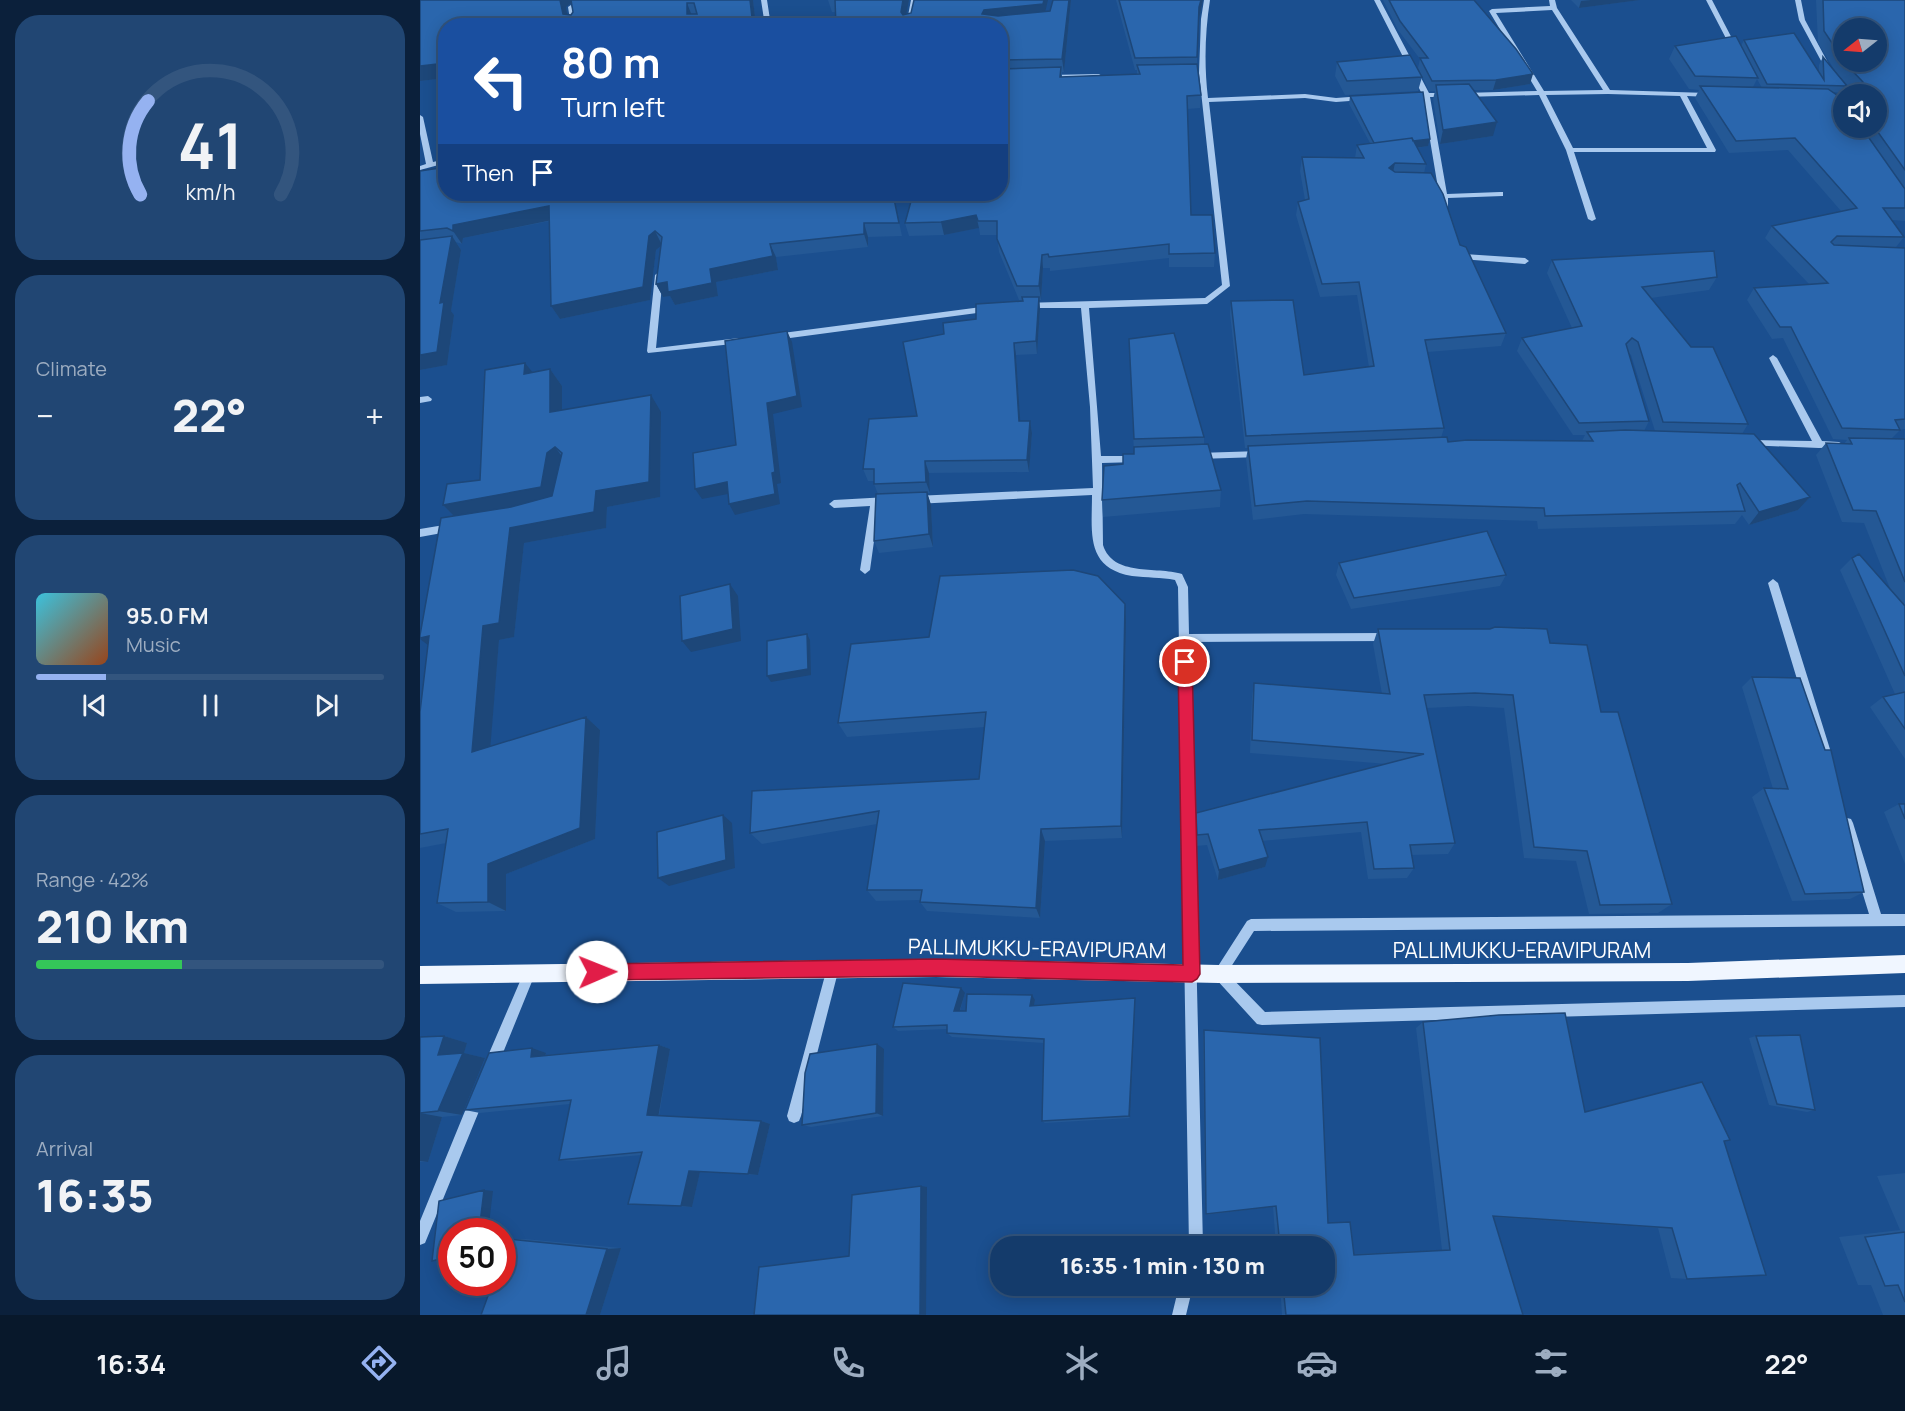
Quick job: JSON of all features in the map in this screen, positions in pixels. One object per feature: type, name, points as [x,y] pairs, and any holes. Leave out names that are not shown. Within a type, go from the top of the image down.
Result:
[{"type":"main road","name":"PALLIMUKKU-ERAVIPURAM","points":[[420,975],[833,968],[1192,974],[1688,972],[1905,964]]},
{"type":"street","points":[[764,0],[767,18]]},
{"type":"street","points":[[911,18],[914,0]]},
{"type":"street","points":[[1011,305],[1207,301],[1226,286],[1202,73],[1207,0]]},
{"type":"street","points":[[1377,0],[1426,95],[1442,196],[1449,216]]},
{"type":"street","points":[[1709,0],[1740,58]]},
{"type":"street","points":[[1798,0],[1802,20],[1831,74]]},
{"type":"street","points":[[1592,219],[1570,150],[1542,94],[1492,11],[1553,4],[1608,92]]},
{"type":"street","points":[[571,7],[573,18]]},
{"type":"street","points":[[1190,73],[1202,73]]},
{"type":"street","points":[[1036,77],[1107,75]]},
{"type":"street","points":[[1402,96],[1608,92],[1715,95]]},
{"type":"street","points":[[1570,150],[1712,150],[1682,94]]},
{"type":"street","points":[[1206,99],[1305,96],[1336,99],[1366,98]]},
{"type":"street","points":[[420,117],[430,165]]},
{"type":"street","points":[[420,168],[438,162]]},
{"type":"street","points":[[1430,181],[1440,182]]},
{"type":"street","points":[[1442,196],[1500,194]]},
{"type":"street","points":[[1458,246],[1461,256],[1525,261]]},
{"type":"street","points":[[661,261],[651,351],[747,340]]},
{"type":"street","points":[[1085,304],[1099,460],[1097,545],[1107,561],[1127,572],[1164,572],[1178,577],[1183,587],[1196,1236]]},
{"type":"street","points":[[770,338],[1000,307]]},
{"type":"street","points":[[1773,358],[1819,445]]},
{"type":"street","points":[[1735,442],[1851,446]]},
{"type":"street","points":[[1193,456],[1275,453]]},
{"type":"street","points":[[1099,460],[1146,458]]},
{"type":"street","points":[[834,504],[1098,491]]},
{"type":"street","points":[[865,570],[875,502]]},
{"type":"street","points":[[420,533],[466,525]]},
{"type":"street","points":[[1773,583],[1832,774]]},
{"type":"street","points":[[1185,638],[1398,638]]},
{"type":"street","points":[[1842,808],[1877,920]]},
{"type":"street","points":[[1905,920],[1251,926],[1219,974],[1262,1019],[1905,1001]]},
{"type":"street","points":[[794,1116],[833,968]]},
{"type":"street","points":[[420,1238],[527,973]]},
{"type":"street","points":[[1179,1315],[1184,1296]]},
{"type":"building","points":[[420,0],[560,0],[563,14],[571,15],[573,12],[571,0],[750,0],[752,18],[438,18],[438,64],[420,66]],"holes":[[[687,3],[694,3],[697,14],[687,14]]]},
{"type":"building","points":[[835,0],[903,0],[901,12],[903,15],[911,13],[914,0],[1044,0],[1043,4],[984,10],[982,14],[998,16],[1050,11],[1053,0],[1069,0],[1062,59],[1008,60],[1008,18],[836,18]]},
{"type":"building","points":[[1119,0],[1201,0],[1197,57],[1135,58]]},
{"type":"building","points":[[1389,0],[1474,0],[1516,49],[1533,74],[1496,80],[1432,81],[1420,58],[1428,58],[1400,21]]},
{"type":"building","points":[[1823,0],[1905,0],[1905,170],[1882,138],[1887,138],[1887,84],[1854,84],[1863,82],[1854,72],[1887,72],[1887,18],[1833,18],[1833,44],[1824,31]]},
{"type":"building","points":[[1794,33],[1824,80],[1823,57],[1833,72],[1845,84],[1767,84],[1744,40]]},
{"type":"building","points":[[1736,36],[1758,78],[1695,76],[1675,46]]},
{"type":"building","points":[[1410,55],[1422,77],[1347,81],[1337,62]]},
{"type":"building","points":[[1197,64],[1201,95],[1187,96],[1191,215],[1212,215],[1215,253],[1169,254],[1169,244],[1049,257],[1048,254],[1042,255],[1039,286],[1017,286],[997,239],[997,221],[978,221],[976,215],[941,222],[905,223],[911,201],[1008,201],[1008,69],[1061,67],[1060,77],[1140,74],[1137,65]]},
{"type":"building","points":[[1469,84],[1497,122],[1443,130],[1436,85]]},
{"type":"building","points":[[1700,86],[1828,89],[1833,92],[1833,138],[1869,138],[1905,189],[1905,208],[1883,208],[1904,237],[1837,236],[1831,242],[1834,245],[1905,248],[1905,419],[1895,420],[1900,430],[1842,428],[1791,327],[1780,327],[1754,288],[1828,283],[1772,226],[1857,208],[1795,138],[1736,141]]},
{"type":"building","points":[[1423,92],[1430,139],[1413,141],[1412,138],[1374,143],[1350,96]]},
{"type":"building","points":[[1412,138],[1426,164],[1395,163],[1389,168],[1395,172],[1431,173],[1443,194],[1460,245],[1466,247],[1506,333],[1425,340],[1444,428],[1246,436],[1231,301],[1293,300],[1304,375],[1374,366],[1359,282],[1322,284],[1298,202],[1309,199],[1302,157],[1364,158],[1357,145]]},
{"type":"building","points":[[438,168],[438,201],[894,201],[899,223],[864,223],[864,234],[770,244],[773,256],[710,269],[712,283],[668,292],[667,282],[656,284],[662,237],[655,231],[649,236],[643,287],[551,306],[549,206],[453,225],[453,231],[447,228],[420,231],[420,171]]},
{"type":"building","points":[[452,236],[440,303],[444,302],[437,352],[420,355],[420,240]]},
{"type":"building","points":[[1714,251],[1717,277],[1642,287],[1691,347],[1713,347],[1748,424],[1663,422],[1638,342],[1632,338],[1626,344],[1649,421],[1579,423],[1522,338],[1582,326],[1552,260]]},
{"type":"building","points":[[1022,297],[1039,297],[1036,341],[1014,343],[1019,421],[1030,421],[1027,460],[925,461],[926,482],[874,484],[874,469],[863,469],[869,419],[917,416],[903,342],[944,334],[943,323],[976,319],[976,304],[1023,301]]},
{"type":"building","points":[[787,331],[797,396],[767,403],[775,472],[772,473],[775,494],[729,504],[727,482],[695,489],[693,453],[736,445],[725,341]]},
{"type":"building","points":[[1174,333],[1204,437],[1134,439],[1129,339]]},
{"type":"building","points":[[525,363],[524,374],[550,369],[550,412],[651,395],[649,482],[596,491],[594,512],[510,528],[499,623],[483,626],[472,752],[586,717],[580,828],[488,864],[488,902],[437,903],[448,829],[420,834],[420,712],[429,636],[420,638],[420,635],[441,518],[511,507],[552,496],[562,453],[555,447],[547,453],[541,487],[443,505],[447,484],[480,480],[485,370]]},
{"type":"building","points":[[1625,430],[1754,434],[1810,497],[1759,512],[1740,483],[1737,485],[1745,511],[1545,516],[1544,508],[1307,501],[1255,506],[1248,446],[1447,437],[1448,442],[1467,440],[1593,441],[1587,432]]},
{"type":"building","points":[[1849,438],[1905,439],[1905,582],[1876,511],[1853,510],[1826,443],[1852,444]]},
{"type":"building","points":[[1208,444],[1221,490],[1102,500],[1104,466],[1123,464],[1123,454],[1134,454],[1134,447]]},
{"type":"building","points":[[927,492],[929,534],[874,541],[876,494]]},
{"type":"building","points":[[1487,531],[1506,575],[1354,598],[1339,563]]},
{"type":"building","points":[[1859,554],[1905,606],[1905,676],[1852,558]]},
{"type":"building","points":[[1073,570],[1098,576],[1125,604],[1121,826],[1041,829],[1036,908],[920,902],[922,890],[867,890],[879,811],[750,833],[752,791],[979,779],[986,712],[838,723],[851,644],[929,637],[940,576]]},
{"type":"building","points":[[730,584],[733,629],[682,641],[680,596]]},
{"type":"building","points":[[1495,627],[1547,629],[1550,643],[1587,645],[1601,712],[1618,712],[1672,904],[1600,905],[1587,851],[1534,847],[1513,695],[1475,693],[1424,695],[1455,843],[1410,845],[1414,868],[1374,869],[1367,822],[1259,830],[1268,857],[1219,870],[1208,834],[1197,835],[1196,813],[1424,754],[1252,740],[1254,683],[1390,694],[1378,629],[1490,629]]},
{"type":"building","points":[[807,634],[808,669],[767,676],[767,641]]},
{"type":"building","points":[[1752,677],[1800,678],[1825,750],[1831,750],[1864,892],[1805,894],[1764,788],[1788,789]]},
{"type":"building","points":[[1905,692],[1905,729],[1883,697]]},
{"type":"building","points":[[1899,804],[1905,804],[1905,819]]},
{"type":"building","points":[[723,815],[726,860],[658,878],[657,832]]},
{"type":"building","points":[[903,983],[961,988],[954,1011],[966,1011],[967,994],[1032,995],[1030,1006],[1135,998],[1129,1116],[1042,1121],[1044,1039],[947,1033],[947,1025],[893,1027]]},
{"type":"building","points":[[1565,1013],[1585,1112],[1702,1082],[1730,1140],[1724,1141],[1766,1275],[1687,1279],[1672,1228],[1493,1216],[1523,1315],[1286,1315],[1284,1296],[1335,1296],[1335,1236],[1279,1236],[1276,1206],[1206,1214],[1204,1030],[1320,1038],[1328,1223],[1350,1222],[1354,1255],[1450,1250],[1423,1022],[1499,1015]]},
{"type":"building","points":[[1800,1035],[1815,1110],[1777,1104],[1756,1036]]},
{"type":"building","points":[[444,1036],[438,1055],[463,1053],[438,1111],[420,1113],[420,1037]]},
{"type":"building","points":[[877,1044],[876,1113],[802,1125],[805,1073],[810,1054]]},
{"type":"building","points":[[659,1045],[647,1115],[761,1121],[748,1174],[689,1171],[681,1206],[628,1204],[642,1152],[559,1160],[571,1100],[465,1110],[489,1053],[532,1048],[531,1057]]},
{"type":"building","points":[[921,1186],[920,1315],[754,1315],[759,1267],[849,1256],[852,1195]]},
{"type":"building","points":[[484,1190],[481,1218],[438,1218],[438,1260],[432,1261],[439,1201]]},
{"type":"building","points":[[1905,1232],[1905,1302],[1898,1285],[1885,1286],[1865,1237]]},
{"type":"building","points":[[516,1240],[607,1249],[586,1315],[481,1315],[488,1296],[516,1296]]},
{"type":"route","points":[[597,972],[936,968],[1192,974],[1185,662]]}]
